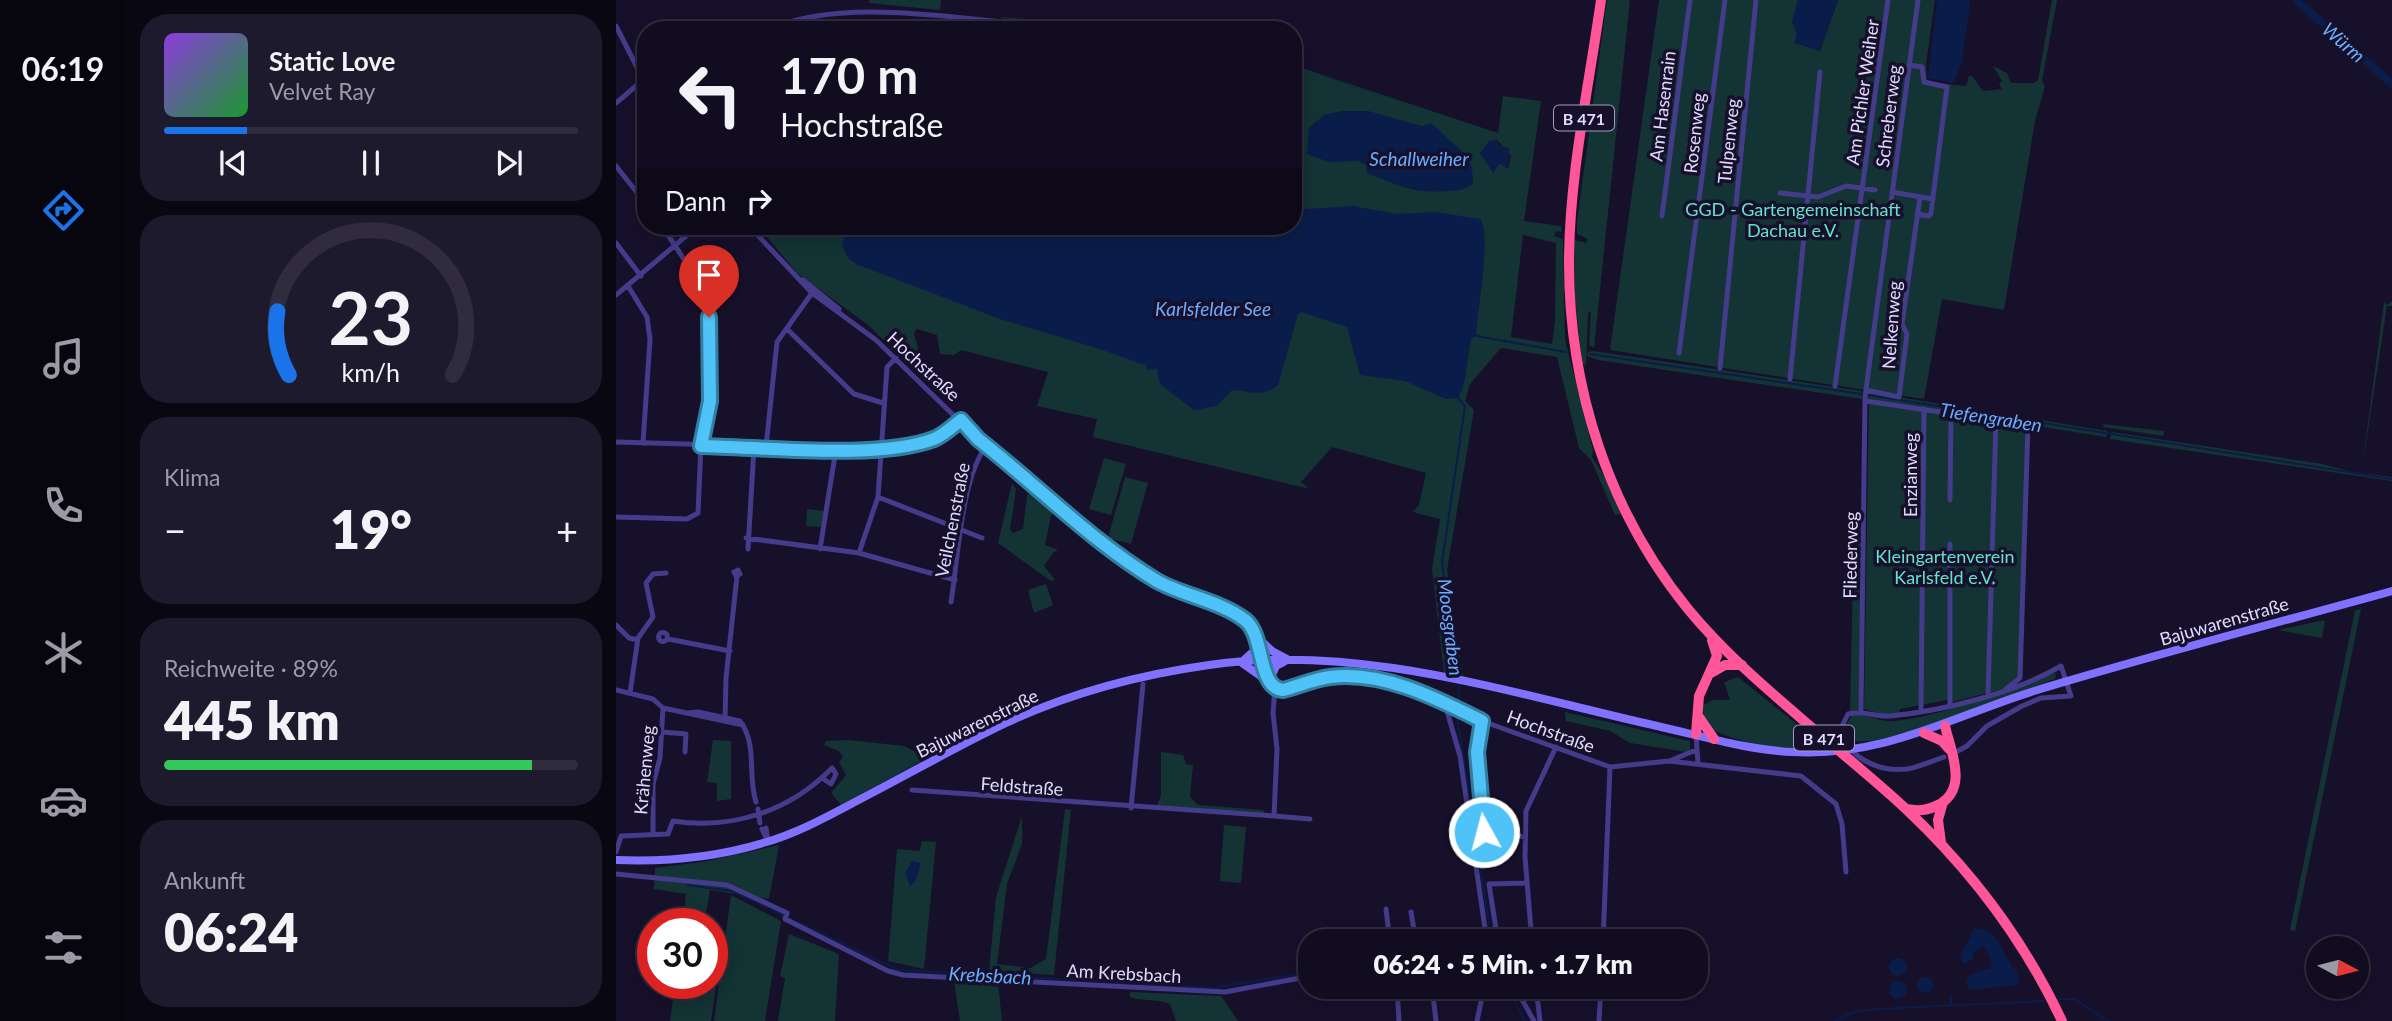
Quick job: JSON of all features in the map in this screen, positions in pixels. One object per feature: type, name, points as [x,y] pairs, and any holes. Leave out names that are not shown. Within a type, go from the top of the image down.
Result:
[{"type":"highway","name":"B 471","points":[[1601,0],[1571,237],[1570,301],[1575,351],[1594,437],[1625,511],[1667,581],[1709,633],[1941,843],[2014,935],[2062,1021]]},
{"type":"highway","points":[[1696,734],[1699,696],[1717,656],[1709,633]]},
{"type":"highway","points":[[1711,673],[1725,665],[1743,665]]},
{"type":"highway","points":[[1698,715],[1714,739]]},
{"type":"highway","points":[[1941,843],[1938,820],[1943,802],[1956,783],[1945,726]]},
{"type":"highway","points":[[1924,733],[1942,741],[1950,753]]},
{"type":"highway","points":[[1906,809],[1922,811],[1943,802]]},
{"type":"main road","name":"Bajuwarenstraße","points":[[616,860],[694,857],[768,842],[812,824],[1004,724],[1044,707],[1144,676],[1262,660],[1389,666],[1758,749],[1828,752],[1855,749],[1924,733],[2006,700],[2065,682],[2392,591]]},
{"type":"main road","points":[[1257,637],[1272,651],[1294,660]]},
{"type":"main road","points":[[1257,637],[1254,651],[1240,662],[1272,685],[1276,666],[1294,660]]},
{"type":"street","name":"Am Hasenrain","points":[[1662,216],[1690,0]]},
{"type":"street","name":"Rosenweg","points":[[1679,352],[1725,0]]},
{"type":"street","name":"Tulpenweg","points":[[1720,368],[1756,0]]},
{"type":"street","name":"Am Pichler Weiher","points":[[1835,386],[1888,0]]},
{"type":"street","name":"Schreberweg","points":[[1866,395],[1917,0]]},
{"type":"street","points":[[793,21],[809,15],[843,11],[988,21]]},
{"type":"street","points":[[616,26],[637,67]]},
{"type":"street","points":[[1909,65],[1922,67],[1924,82],[1947,87],[1930,215],[1917,214]]},
{"type":"street","points":[[1790,379],[1821,72]]},
{"type":"street","points":[[616,103],[637,89]]},
{"type":"street","points":[[616,166],[637,193]]},
{"type":"street","name":"Am Pichler Weiher","points":[[1780,193],[1818,197],[1838,187],[1875,190]]},
{"type":"street","points":[[1892,192],[1933,199]]},
{"type":"street","name":"Nelkenweg","points":[[1866,395],[1899,397],[1907,334],[1902,324],[1920,197]]},
{"type":"street","points":[[616,517],[696,517],[701,446],[710,401],[709,317],[701,290],[669,235]]},
{"type":"street","points":[[616,295],[688,235]]},
{"type":"street","name":"Hochstraße","points":[[757,235],[813,293],[844,314]]},
{"type":"street","points":[[616,243],[641,276]]},
{"type":"street","name":"Hochstraße","points":[[795,275],[825,295],[987,445],[1117,554],[1159,582],[1240,617],[1252,626],[1257,637]]},
{"type":"street","points":[[628,286],[647,317],[650,339],[643,443]]},
{"type":"street","points":[[766,447],[777,342],[813,293]]},
{"type":"street","points":[[787,329],[854,394],[883,403]]},
{"type":"street","points":[[859,554],[878,497],[887,367],[896,358]]},
{"type":"street","points":[[1866,395],[1924,409],[2028,427],[2020,678],[2006,690]]},
{"type":"street","name":"Fliederweg","points":[[1861,710],[1866,395]]},
{"type":"street","name":"Enzianweg","points":[[1921,710],[1924,409]]},
{"type":"street","points":[[1950,500],[1951,412]]},
{"type":"street","points":[[616,442],[880,448],[916,444],[937,438],[961,420]]},
{"type":"street","points":[[1988,695],[1996,420]]},
{"type":"street","name":"Veilchenstraße","points":[[951,602],[966,500],[977,457],[987,445]]},
{"type":"street","points":[[748,549],[746,538],[754,447]]},
{"type":"street","points":[[820,549],[836,449]]},
{"type":"street","points":[[878,497],[982,538]]},
{"type":"street","points":[[746,538],[859,554],[955,580]]},
{"type":"street","points":[[1950,544],[1950,704]]},
{"type":"street","points":[[630,693],[638,640],[653,617],[646,583],[653,573],[666,573]]},
{"type":"street","points":[[725,719],[737,576]]},
{"type":"street","points":[[616,625],[629,638],[638,640]]},
{"type":"street","points":[[1257,637],[1272,685],[1278,749],[1274,816]]},
{"type":"street","points":[[668,639],[730,651]]},
{"type":"street","points":[[2061,666],[2071,696],[2040,698],[1987,726],[1967,746],[1906,769],[1883,766],[1860,758],[1847,747],[1843,724],[1848,714],[1861,710],[1887,716],[1950,704],[2006,690],[2042,677],[2061,666]]},
{"type":"street","name":"Hochstraße","points":[[1272,685],[1283,690],[1329,677],[1361,676],[1388,682],[1482,721],[1610,767],[1669,761],[1801,776],[1836,804],[1842,824],[1846,872]]},
{"type":"street","points":[[1131,808],[1143,684]]},
{"type":"street","points":[[616,690],[653,699],[663,708],[725,719],[737,718],[751,738],[750,774],[768,842]]},
{"type":"street","points":[[1445,705],[1461,756],[1485,929]]},
{"type":"street","name":"Krähenweg","points":[[653,834],[653,785],[663,708]]},
{"type":"street","points":[[1482,721],[1477,752],[1484,832],[1525,837]]},
{"type":"street","points":[[662,732],[686,734],[685,752]]},
{"type":"street","points":[[1696,734],[1699,763]]},
{"type":"street","points":[[1531,929],[1525,837],[1528,802],[1556,747]]},
{"type":"street","points":[[1669,761],[1696,750]]},
{"type":"street","points":[[1603,929],[1610,767]]},
{"type":"street","points":[[758,809],[793,800],[822,778]]},
{"type":"street","name":"Feldstraße","points":[[912,790],[1310,819]]},
{"type":"street","name":"Krähenweg","points":[[616,852],[621,836],[668,834],[673,821],[699,825],[758,809]]},
{"type":"street","name":"Am Krebsbach","points":[[616,874],[727,885],[888,971],[903,975],[1225,992],[1298,978]]},
{"type":"street","points":[[1496,929],[1489,884],[1527,883]]},
{"type":"street","points":[[1385,909],[1388,929]]},
{"type":"street","points":[[1411,912],[1414,929]]},
{"type":"street","points":[[1398,999],[1399,1021]]},
{"type":"street","points":[[1433,999],[1436,1021]]},
{"type":"street","points":[[1477,1021],[1482,999]]},
{"type":"street","points":[[1523,999],[1536,1019]]},
{"type":"street","points":[[1536,999],[1536,1019]]},
{"type":"street","points":[[1599,1021],[1600,999]]},
{"type":"green space","points":[[870,0],[941,0],[940,10],[869,3]]},
{"type":"green space","points":[[1607,0],[1630,0],[1594,348],[1589,345],[1591,311],[1588,313],[1586,365],[1582,364],[1575,298],[1574,240],[1586,243],[1588,239],[1577,234],[1577,221]]},
{"type":"green space","name":"GGD - Gartengemeinschaft Dachau e.V.","points":[[1659,0],[1798,0],[1793,24],[1797,34],[1795,42],[1820,51],[1838,0],[1935,0],[1926,64],[1927,82],[1966,86],[1969,76],[1972,76],[1983,91],[2002,89],[1999,84],[2002,81],[1993,66],[2007,73],[2011,83],[2034,83],[2038,80],[2052,0],[2057,0],[2042,81],[2045,86],[2035,121],[2004,310],[1942,299],[1924,399],[1723,368],[1718,363],[1718,367],[1610,350]]},
{"type":"green space","points":[[1003,17],[1045,21],[1034,21],[1000,18]]},
{"type":"green space","points":[[1302,68],[1498,133],[1503,96],[1541,101],[1524,221],[1561,226],[1562,232],[1556,231],[1554,236],[1563,239],[1565,340],[1593,450],[1592,457],[1605,477],[1621,514],[1615,515],[1591,460],[1579,448],[1557,357],[1501,348],[1470,384],[1465,401],[1474,410],[1447,570],[1463,677],[1444,673],[1432,569],[1440,519],[1413,512],[1419,505],[1426,473],[1332,447],[1301,482],[1310,489],[1093,437],[1097,419],[1037,406],[1048,372],[961,350],[954,355],[940,354],[937,335],[916,329],[914,334],[923,366],[917,373],[868,325],[797,273],[765,235],[1302,235]],"holes":[[[1497,140],[1511,156],[1508,169],[1500,163],[1490,167],[1480,153]],[[1523,235],[1556,243],[1555,322],[1552,344],[1511,337]]]},
{"type":"green space","points":[[2392,301],[2392,306],[2387,306],[2362,469],[2384,302],[2387,305]]},
{"type":"green space","points":[[1588,352],[1862,391],[1862,399],[1598,360],[1587,356]]},
{"type":"green space","points":[[1867,392],[2107,431],[2106,437],[1867,399]]},
{"type":"green space","name":"Kleingartenverein Karlsfeld e.V.","points":[[1869,402],[2030,426],[2022,679],[2004,689],[1948,703],[1947,700],[1900,709],[1899,713],[1886,715],[1864,709]]},
{"type":"green space","points":[[2103,424],[2164,431],[2163,436],[2104,427]]},
{"type":"green space","points":[[2112,432],[2322,464],[2352,472],[2392,477],[2392,481],[2110,439]]},
{"type":"green space","points":[[1104,458],[1126,464],[1111,515],[1089,509]]},
{"type":"green space","points":[[1125,477],[1148,483],[1131,544],[1108,538]]},
{"type":"green space","points":[[1012,483],[1016,489],[1010,530],[1013,533],[1023,529],[1027,495],[1031,493],[1036,500],[1051,506],[1045,545],[1058,550],[1044,566],[1055,580],[1051,581],[998,543]]},
{"type":"green space","points":[[807,509],[824,511],[821,527],[806,526]]},
{"type":"green space","points":[[1862,521],[1859,710],[1850,712],[1854,528]]},
{"type":"green space","points":[[1046,584],[1053,605],[1034,613],[1028,590]]},
{"type":"green space","points":[[2361,609],[2295,931],[2290,930],[2355,610]]},
{"type":"green space","points":[[2325,620],[2322,638],[2278,630]]},
{"type":"green space","points":[[2056,673],[2055,679],[1948,719],[1887,738],[1863,741],[1848,739],[1845,729],[1851,716],[1862,715],[1888,721],[1934,714]]},
{"type":"green space","points":[[1738,677],[1819,742],[1819,745],[1795,749],[1779,748],[1745,742],[1706,726],[1702,706],[1712,700],[1730,700],[1724,682]]},
{"type":"green space","points":[[1565,712],[1690,741],[1690,750],[1686,752],[1630,743],[1610,731],[1566,721]]},
{"type":"green space","points":[[713,740],[731,741],[731,799],[717,801],[717,783],[707,782]]},
{"type":"green space","points":[[849,740],[904,746],[927,758],[841,805],[831,793],[846,775],[839,762],[843,757],[839,751],[824,745],[826,741]]},
{"type":"green space","points":[[1161,752],[1183,755],[1186,764],[1193,765],[1190,797],[1198,805],[1263,810],[1265,814],[1156,808],[1161,795]]},
{"type":"green space","points":[[1065,809],[1071,810],[1054,975],[989,971],[996,897],[1022,816],[1022,844],[1007,884],[997,964],[1030,968],[1046,959]]},
{"type":"green space","points":[[1224,825],[1246,827],[1241,883],[1220,881]]},
{"type":"green space","points":[[922,841],[936,842],[924,969],[888,961],[897,849],[920,851]]},
{"type":"green space","points":[[779,845],[769,899],[710,890],[707,908],[685,908],[686,894],[654,889],[655,868],[708,861]]},
{"type":"green space","points":[[731,895],[781,921],[765,1021],[714,1021],[717,999],[728,999],[728,917]]},
{"type":"green space","points":[[789,934],[839,954],[835,1021],[778,1021],[785,978],[780,976]]},
{"type":"green space","points":[[954,981],[998,983],[1002,1021],[960,1021]]},
{"type":"green space","points":[[1130,992],[1221,996],[1238,1021],[1176,1021],[1170,1004],[1130,997]]},
{"type":"green space","points":[[673,999],[714,999],[711,1021],[670,1021]]},
{"type":"water","points":[[1798,0],[1838,0],[1820,51],[1795,43],[1797,34],[1792,22]]},
{"type":"water","points":[[1937,0],[1969,0],[1970,4],[1962,61],[1954,83],[1928,78]]},
{"type":"water","name":"Schallweiher","points":[[1341,111],[1368,111],[1422,126],[1431,123],[1465,154],[1472,167],[1473,184],[1457,190],[1415,190],[1367,173],[1366,165],[1358,161],[1329,162],[1307,154],[1309,128],[1324,115]]},
{"type":"water","points":[[1497,140],[1499,146],[1509,148],[1508,169],[1500,163],[1493,173],[1480,153],[1489,141]]},
{"type":"water","name":"Karlsfelder See","points":[[1353,206],[1397,214],[1435,212],[1480,219],[1485,240],[1476,336],[1471,339],[1464,384],[1458,398],[1446,399],[1405,381],[1360,375],[1347,327],[1301,312],[1298,314],[1278,385],[1261,393],[1232,390],[1217,406],[1194,410],[1160,384],[1157,369],[1147,370],[1146,363],[1144,365],[1000,319],[856,264],[848,258],[842,245],[845,235],[1302,235],[1302,207]]},
{"type":"water","points":[[912,861],[921,863],[915,882],[910,886],[905,873]]},
{"type":"water","points":[[1974,929],[1983,930],[1996,938],[2017,971],[2019,985],[1969,990],[1966,982],[1971,974],[1992,968],[1989,955],[1983,946],[1974,952],[1972,960],[1963,964],[1960,955]]},
{"type":"water","points":[[1898,958],[1904,961],[1907,967],[1904,973],[1898,976],[1892,973],[1889,967],[1892,961]]},
{"type":"water","points":[[1925,977],[1933,985],[1925,993],[1917,985]]},
{"type":"water","points":[[1898,981],[1904,984],[1907,990],[1904,996],[1898,999],[1892,996],[1889,990],[1892,984]]},
{"type":"waterway","name":"Würm","points":[[2296,0],[2392,84]]},
{"type":"waterway","name":"Tiefengraben","points":[[1476,336],[1566,352]]},
{"type":"waterway","name":"Tiefengraben","points":[[1590,354],[1862,394]]},
{"type":"waterway","name":"Tiefengraben","points":[[1868,395],[2392,479]]},
{"type":"waterway","name":"Moosgraben","points":[[1458,398],[1465,406],[1442,563],[1459,678]]},
{"type":"waterway","name":"Moosgraben","points":[[1459,684],[1458,724],[1490,929]]},
{"type":"waterway","name":"Krebsbach","points":[[687,885],[732,891],[898,970],[1213,988],[1298,974]]},
{"type":"waterway","points":[[1951,995],[1951,1004]]},
{"type":"waterway","name":"Moosgraben","points":[[1513,999],[1525,1021]]},
{"type":"waterway","name":"Krebsbach","points":[[2058,999],[2075,999],[2108,1021]]},
{"type":"waterway","name":"Krebsbach","points":[[1836,1021],[1853,1012],[1878,1009],[2043,1001]]},
{"type":"route","points":[[709,317],[710,401],[701,446],[880,448],[916,444],[937,438],[961,420],[978,439],[1117,554],[1159,582],[1246,620],[1257,637],[1270,685],[1278,690],[1329,677],[1361,676],[1413,691],[1482,721],[1478,734],[1477,774],[1484,832]]}]
